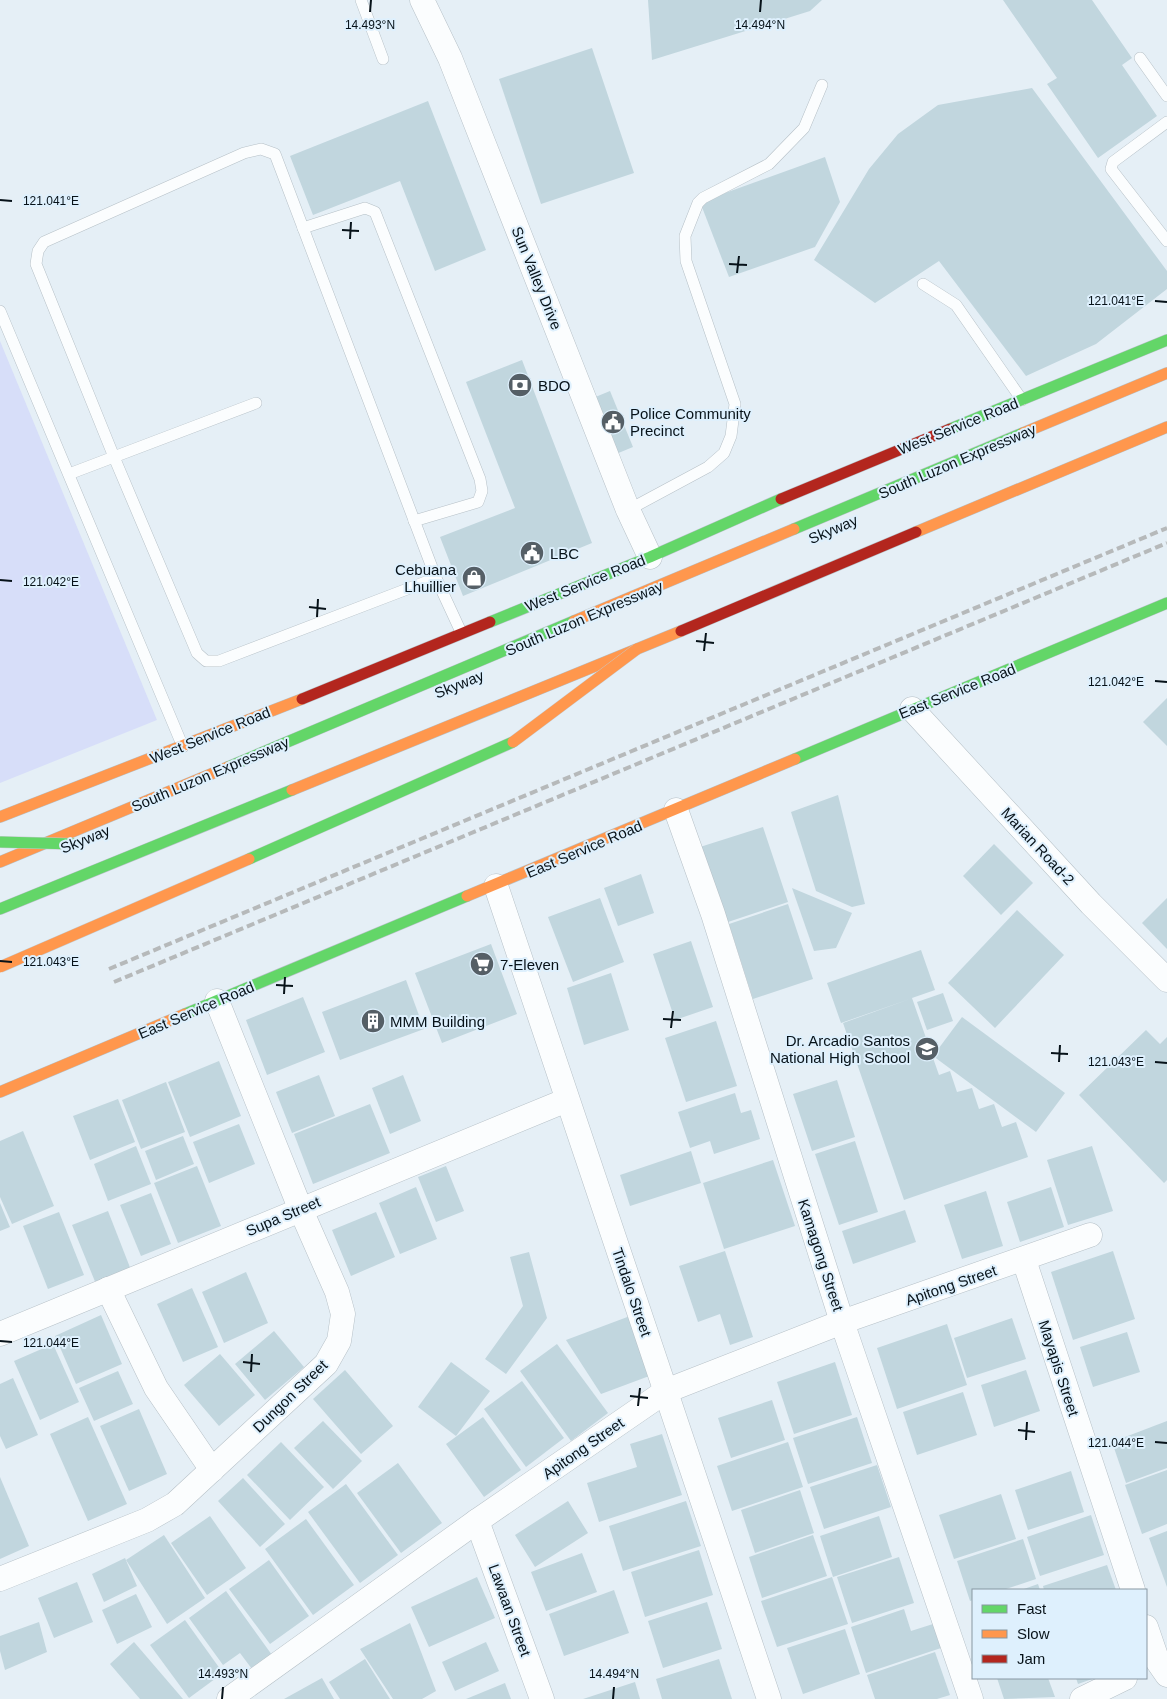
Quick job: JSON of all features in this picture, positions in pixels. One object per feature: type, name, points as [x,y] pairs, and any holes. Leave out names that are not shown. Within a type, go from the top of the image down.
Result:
[{"type":"main road","name":"West Service Road","points":[[0,817],[183,747],[461,632],[650,557],[792,494],[1167,340]]},
{"type":"main road","name":"South Luzon Expressway","points":[[0,862],[1167,373]]},
{"type":"main road","points":[[0,909],[637,649],[1167,427]]},
{"type":"main road","points":[[0,921],[426,748],[1167,440]]},
{"type":"main road","name":"East Service Road","points":[[0,1092],[496,886],[1167,603]]},
{"type":"main road","points":[[0,967],[87,931],[514,742],[637,649]]},
{"type":"main road","name":"Skyway","points":[[0,874],[248,772]]},
{"type":"main road","points":[[0,842],[74,844]]},
{"type":"street","name":"Sun Valley Drive","points":[[422,0],[450,58],[628,510],[650,557]]},
{"type":"street","name":"Marian Road-2","points":[[912,709],[1092,904],[1167,980]]},
{"type":"street","name":"Kamagong Street","points":[[676,810],[713,914],[842,1322],[971,1699]]},
{"type":"street","name":"Tindalo Street","points":[[496,886],[769,1699]]},
{"type":"street","name":"Dungon Street","points":[[0,1579],[147,1520],[175,1504],[326,1364],[339,1341],[343,1314],[337,1292],[300,1208],[217,1001]]},
{"type":"street","name":"Supa Street","points":[[0,1334],[300,1208],[567,1100]]},
{"type":"street","name":"Apitong Street","points":[[230,1699],[477,1521],[666,1391],[842,1322],[1024,1260],[1090,1235]]},
{"type":"street","name":"Mayapis Street","points":[[1024,1260],[1133,1589]]},
{"type":"street","points":[[108,1289],[156,1388],[212,1470]]},
{"type":"street","name":"Lawaan Street","points":[[477,1521],[542,1699]]},
{"type":"street","points":[[1147,1630],[1159,1666]]},
{"type":"street","points":[[1082,1699],[1123,1679]]},
{"type":"lane","points":[[361,0],[383,59]]},
{"type":"lane","points":[[1140,58],[1167,96]]},
{"type":"lane","points":[[628,510],[708,467],[724,453],[731,436],[734,404],[686,260],[685,236],[692,214],[703,198],[769,164],[804,128],[822,85]]},
{"type":"lane","points":[[1167,122],[1113,162],[1111,169],[1167,240]]},
{"type":"lane","points":[[436,578],[219,661],[206,661],[197,653],[114,457],[36,264],[38,251],[44,242],[244,153],[261,149],[275,154],[436,578],[461,632]]},
{"type":"lane","points":[[303,228],[365,208],[374,212],[480,479],[482,491],[478,502],[414,521]]},
{"type":"lane","points":[[923,284],[956,305],[1022,400]]},
{"type":"lane","points":[[0,311],[183,747]]},
{"type":"lane","points":[[69,474],[256,403]]},
{"type":"shaded area","points":[[0,341],[157,720],[0,783]]},
{"type":"building","points":[[648,0],[822,0],[810,11],[652,60]]},
{"type":"building","points":[[1003,0],[1092,0],[1132,58],[1122,65],[1157,116],[1098,158],[1047,84],[1057,78]]},
{"type":"building","points":[[592,48],[634,173],[541,204],[499,79]]},
{"type":"building","points":[[1032,88],[1167,271],[1167,289],[1096,344],[1026,376],[939,261],[875,303],[814,260],[869,169],[898,134],[938,105]]},
{"type":"building","points":[[428,101],[486,250],[435,271],[400,181],[313,215],[290,156]]},
{"type":"building","points":[[825,157],[840,202],[815,247],[729,277],[700,202]]},
{"type":"building","points":[[522,360],[592,543],[463,596],[440,537],[515,508],[466,382]]},
{"type":"building","name":"Police Community Precinct","points":[[610,391],[633,447],[616,454],[593,398]]},
{"type":"building","points":[[1167,698],[1167,746],[1143,722]]},
{"type":"building","points":[[838,795],[865,904],[852,907],[816,891],[791,812]]},
{"type":"building","points":[[763,827],[788,902],[725,923],[700,847]]},
{"type":"building","points":[[994,844],[1033,883],[1001,915],[963,876]]},
{"type":"building","points":[[641,874],[654,913],[618,926],[604,888]]},
{"type":"building","points":[[792,888],[852,913],[836,948],[814,951]]},
{"type":"building","points":[[600,898],[624,962],[573,982],[548,917]]},
{"type":"building","points":[[1167,898],[1167,949],[1142,923]]},
{"type":"building","points":[[788,904],[813,979],[753,999],[729,924]]},
{"type":"building","points":[[1017,910],[1064,955],[995,1028],[948,983]]},
{"type":"building","points":[[691,941],[713,1007],[675,1020],[653,954]]},
{"type":"building","points":[[491,944],[517,1014],[442,1043],[415,973]]},
{"type":"building","name":"Dr. Arcadio Santos National High School","points":[[921,950],[935,990],[912,998],[939,1075],[950,1071],[957,1092],[972,1088],[979,1109],[994,1104],[1002,1127],[1016,1122],[1028,1157],[904,1200],[843,1023],[910,999],[841,1023],[827,983]]},
{"type":"building","points":[[611,973],[629,1030],[584,1045],[567,988]]},
{"type":"building","name":"MMM Building","points":[[406,980],[424,1029],[340,1060],[322,1012]]},
{"type":"building","points":[[943,993],[953,1021],[927,1030],[917,1002]]},
{"type":"building","points":[[303,997],[325,1052],[267,1075],[246,1020]]},
{"type":"building","points":[[962,1017],[1065,1093],[1036,1132],[933,1056]]},
{"type":"building","points":[[716,1021],[737,1086],[686,1102],[665,1038]]},
{"type":"building","points":[[1146,1030],[1160,1044],[1167,1037],[1167,1180],[1164,1183],[1079,1095]]},
{"type":"building","points":[[219,1061],[241,1116],[190,1137],[168,1082]]},
{"type":"building","points":[[319,1075],[335,1116],[292,1133],[276,1092]]},
{"type":"building","points":[[403,1075],[421,1121],[390,1134],[372,1088]]},
{"type":"building","points":[[837,1080],[855,1137],[812,1151],[793,1094]]},
{"type":"building","points":[[166,1082],[185,1132],[141,1149],[122,1100]]},
{"type":"building","points":[[735,1093],[741,1113],[751,1110],[760,1139],[714,1154],[710,1141],[690,1148],[678,1112]]},
{"type":"building","points":[[118,1099],[135,1142],[90,1160],[73,1116]]},
{"type":"building","points":[[370,1104],[390,1153],[313,1184],[294,1134]]},
{"type":"building","points":[[239,1124],[255,1164],[209,1183],[193,1142]]},
{"type":"building","points":[[23,1131],[54,1206],[12,1224],[0,1197],[0,1141]]},
{"type":"building","points":[[183,1136],[194,1164],[156,1180],[145,1151]]},
{"type":"building","points":[[855,1141],[878,1212],[839,1225],[815,1154]]},
{"type":"building","points":[[136,1146],[151,1184],[108,1201],[94,1164]]},
{"type":"building","points":[[1092,1146],[1113,1211],[1068,1225],[1047,1160]]},
{"type":"building","points":[[691,1151],[701,1183],[630,1206],[620,1175]]},
{"type":"building","points":[[773,1160],[795,1226],[724,1249],[703,1183]]},
{"type":"building","points":[[197,1166],[221,1226],[178,1243],[154,1183]]},
{"type":"building","points":[[446,1166],[464,1211],[436,1222],[418,1177]]},
{"type":"building","points":[[416,1187],[437,1239],[400,1254],[379,1203]]},
{"type":"building","points":[[1051,1187],[1064,1227],[1020,1242],[1007,1202]]},
{"type":"building","points":[[986,1191],[1003,1246],[962,1259],[944,1205]]},
{"type":"building","points":[[151,1193],[171,1244],[141,1256],[120,1205]]},
{"type":"building","points":[[0,1203],[10,1227],[0,1231]]},
{"type":"building","points":[[905,1210],[916,1242],[853,1264],[842,1231]]},
{"type":"building","points":[[108,1211],[131,1270],[96,1284],[72,1225]]},
{"type":"building","points":[[59,1212],[84,1275],[48,1289],[23,1226]]},
{"type":"building","points":[[376,1212],[395,1257],[351,1276],[332,1230]]},
{"type":"building","points":[[725,1251],[753,1337],[730,1345],[720,1314],[698,1322],[679,1266]]},
{"type":"building","points":[[1113,1251],[1135,1319],[1073,1340],[1051,1272]]},
{"type":"building","points":[[529,1252],[547,1318],[506,1374],[485,1359],[523,1306],[510,1257]]},
{"type":"building","points":[[246,1272],[268,1323],[224,1343],[202,1292]]},
{"type":"building","points":[[192,1288],[218,1347],[183,1362],[157,1304]]},
{"type":"building","points":[[101,1315],[122,1364],[76,1384],[55,1336]]},
{"type":"building","points":[[630,1316],[652,1375],[601,1394],[566,1340]]},
{"type":"building","points":[[1012,1318],[1026,1359],[967,1378],[954,1338]]},
{"type":"building","points":[[947,1324],[967,1385],[897,1409],[877,1348]]},
{"type":"building","points":[[274,1331],[304,1367],[265,1400],[235,1364]]},
{"type":"building","points":[[1127,1332],[1140,1372],[1093,1387],[1080,1347]]},
{"type":"building","points":[[53,1344],[79,1402],[40,1420],[14,1361]]},
{"type":"building","points":[[557,1344],[608,1413],[571,1441],[520,1371]]},
{"type":"building","points":[[220,1354],[255,1395],[219,1426],[184,1385]]},
{"type":"building","points":[[451,1362],[490,1391],[456,1436],[418,1407]]},
{"type":"building","points":[[835,1362],[852,1415],[794,1434],[777,1382]]},
{"type":"building","points":[[345,1370],[393,1426],[361,1454],[313,1399]]},
{"type":"building","points":[[1026,1370],[1040,1411],[994,1427],[981,1385]]},
{"type":"building","points":[[118,1371],[133,1404],[94,1421],[79,1388]]},
{"type":"building","points":[[13,1378],[38,1435],[6,1449],[0,1436],[0,1384]]},
{"type":"building","points":[[522,1381],[564,1438],[526,1467],[484,1409]]},
{"type":"building","points":[[963,1392],[977,1435],[917,1455],[903,1412]]},
{"type":"building","points":[[772,1400],[785,1440],[731,1458],[718,1418]]},
{"type":"building","points":[[139,1409],[167,1474],[129,1491],[100,1426]]},
{"type":"building","points":[[88,1417],[127,1504],[88,1521],[50,1434]]},
{"type":"building","points":[[483,1417],[521,1470],[484,1497],[446,1444]]},
{"type":"building","points":[[857,1417],[872,1463],[808,1484],[793,1438]]},
{"type":"building","points":[[323,1421],[362,1461],[333,1489],[294,1448]]},
{"type":"building","points":[[1167,1421],[1167,1468],[1126,1483],[1112,1442]]},
{"type":"building","points":[[662,1434],[682,1495],[599,1522],[587,1483],[637,1467],[630,1444]]},
{"type":"building","points":[[281,1442],[324,1487],[290,1520],[247,1475]]},
{"type":"building","points":[[788,1442],[803,1487],[732,1511],[717,1466]]},
{"type":"building","points":[[398,1463],[442,1523],[401,1553],[357,1493]]},
{"type":"building","points":[[877,1465],[891,1507],[824,1529],[810,1487]]},
{"type":"building","points":[[1167,1470],[1167,1524],[1142,1534],[1125,1485]]},
{"type":"building","points":[[1071,1471],[1084,1512],[1028,1530],[1015,1490]]},
{"type":"building","points":[[0,1477],[29,1546],[0,1559]]},
{"type":"building","points":[[243,1478],[285,1524],[260,1547],[218,1501]]},
{"type":"building","points":[[346,1484],[398,1555],[360,1583],[308,1512]]},
{"type":"building","points":[[800,1490],[814,1533],[755,1553],[741,1510]]},
{"type":"building","points":[[1001,1494],[1016,1539],[954,1559],[939,1515]]},
{"type":"building","points":[[568,1501],[588,1533],[535,1567],[515,1535]]},
{"type":"building","points":[[686,1501],[701,1546],[623,1571],[609,1526]]},
{"type":"building","points":[[1091,1515],[1104,1555],[1040,1576],[1027,1537]]},
{"type":"building","points":[[210,1516],[246,1568],[207,1595],[171,1543]]},
{"type":"building","points":[[879,1516],[892,1557],[833,1577],[820,1536]]},
{"type":"building","points":[[306,1519],[354,1585],[313,1615],[265,1549]]},
{"type":"building","points":[[1167,1531],[1167,1587],[1149,1538]]},
{"type":"building","points":[[164,1535],[205,1598],[167,1624],[126,1560]]},
{"type":"building","points":[[813,1535],[827,1576],[762,1598],[749,1557]]},
{"type":"building","points":[[1023,1539],[1036,1579],[1006,1589],[972,1589],[972,1600],[970,1601],[957,1561]]},
{"type":"building","points":[[699,1550],[713,1595],[645,1617],[631,1572]]},
{"type":"building","points":[[582,1553],[597,1592],[546,1611],[531,1572]]},
{"type":"building","points":[[899,1557],[914,1603],[852,1623],[837,1577]]},
{"type":"building","points":[[125,1558],[137,1586],[104,1602],[92,1574]]},
{"type":"building","points":[[269,1560],[309,1616],[270,1644],[229,1589]]},
{"type":"building","points":[[1107,1565],[1116,1589],[1044,1589],[1043,1586]]},
{"type":"building","points":[[477,1577],[495,1618],[429,1647],[411,1607]]},
{"type":"building","points":[[832,1577],[848,1624],[777,1647],[761,1601]]},
{"type":"building","points":[[77,1582],[93,1622],[54,1638],[38,1598]]},
{"type":"building","points":[[1038,1584],[1040,1589],[1024,1589]]},
{"type":"building","points":[[614,1590],[629,1633],[564,1656],[549,1614]]},
{"type":"building","points":[[226,1591],[272,1655],[252,1669],[240,1653],[223,1665],[189,1618]]},
{"type":"building","points":[[136,1594],[152,1627],[117,1644],[102,1610]]},
{"type":"building","points":[[707,1602],[722,1649],[663,1668],[648,1621]]},
{"type":"building","points":[[904,1609],[911,1631],[933,1624],[941,1648],[866,1673],[851,1627]]},
{"type":"building","points":[[185,1620],[223,1673],[189,1698],[150,1645]]},
{"type":"building","points":[[39,1622],[47,1652],[5,1670],[0,1651],[0,1636]]},
{"type":"building","points":[[410,1623],[436,1691],[422,1699],[393,1699],[360,1649]]},
{"type":"building","points":[[845,1629],[860,1674],[803,1694],[787,1648]]},
{"type":"building","points":[[134,1642],[183,1699],[140,1699],[110,1664]]},
{"type":"building","points":[[486,1642],[499,1671],[455,1691],[442,1662]]},
{"type":"building","points":[[935,1652],[950,1695],[937,1699],[875,1699],[867,1675]]},
{"type":"building","points":[[365,1659],[390,1699],[340,1699],[329,1682]]},
{"type":"building","points":[[719,1659],[732,1699],[662,1699],[656,1679]]},
{"type":"building","points":[[322,1678],[334,1699],[284,1699]]},
{"type":"building","points":[[997,1679],[1048,1679],[1055,1697],[1004,1699]]},
{"type":"building","points":[[1076,1679],[1092,1679],[1078,1684]]},
{"type":"building","points":[[635,1682],[640,1699],[583,1699]]},
{"type":"building","points":[[505,1683],[511,1699],[466,1699]]},
{"type":"railway","points":[[109,969],[1167,528]]},
{"type":"railway","points":[[114,982],[1167,543]]},
{"type":"traffic: fast","points":[[950,429],[1167,340]]},
{"type":"traffic: fast","points":[[794,529],[1023,433]]},
{"type":"traffic: fast","points":[[490,622],[650,557],[781,499]]},
{"type":"traffic: fast","points":[[795,759],[1167,603]]},
{"type":"traffic: fast","points":[[228,767],[574,621]]},
{"type":"traffic: fast","points":[[249,859],[513,742]]},
{"type":"traffic: fast","points":[[0,909],[292,790]]},
{"type":"traffic: fast","points":[[0,842],[74,844]]},
{"type":"traffic: fast","points":[[185,1014],[467,896]]},
{"type":"traffic: slow","points":[[1023,433],[1167,373]]},
{"type":"traffic: slow","points":[[916,532],[1167,427]]},
{"type":"traffic: slow","points":[[574,621],[794,529]]},
{"type":"traffic: slow","points":[[292,790],[681,631]]},
{"type":"traffic: slow","points":[[513,742],[637,649]]},
{"type":"traffic: slow","points":[[0,817],[302,699]]},
{"type":"traffic: slow","points":[[467,896],[795,759]]},
{"type":"traffic: slow","points":[[0,862],[228,767]]},
{"type":"traffic: slow","points":[[0,967],[249,859]]},
{"type":"traffic: slow","points":[[0,1092],[185,1014]]},
{"type":"traffic: jam","points":[[781,499],[950,429]]},
{"type":"traffic: jam","points":[[681,631],[916,532]]},
{"type":"traffic: jam","points":[[302,699],[490,622]]},
{"type":"place","name":"BDO","points":[[520,385]]},
{"type":"place","name":"Police Community Precinct","points":[[613,422]]},
{"type":"place","name":"LBC","points":[[532,553]]},
{"type":"place","name":"Cebuana Lhuillier","points":[[474,578]]},
{"type":"place","name":"7-Eleven","points":[[482,964]]},
{"type":"place","name":"MMM Building","points":[[373,1021]]},
{"type":"place","name":"Dr. Arcadio Santos National High School","points":[[927,1049]]}]
